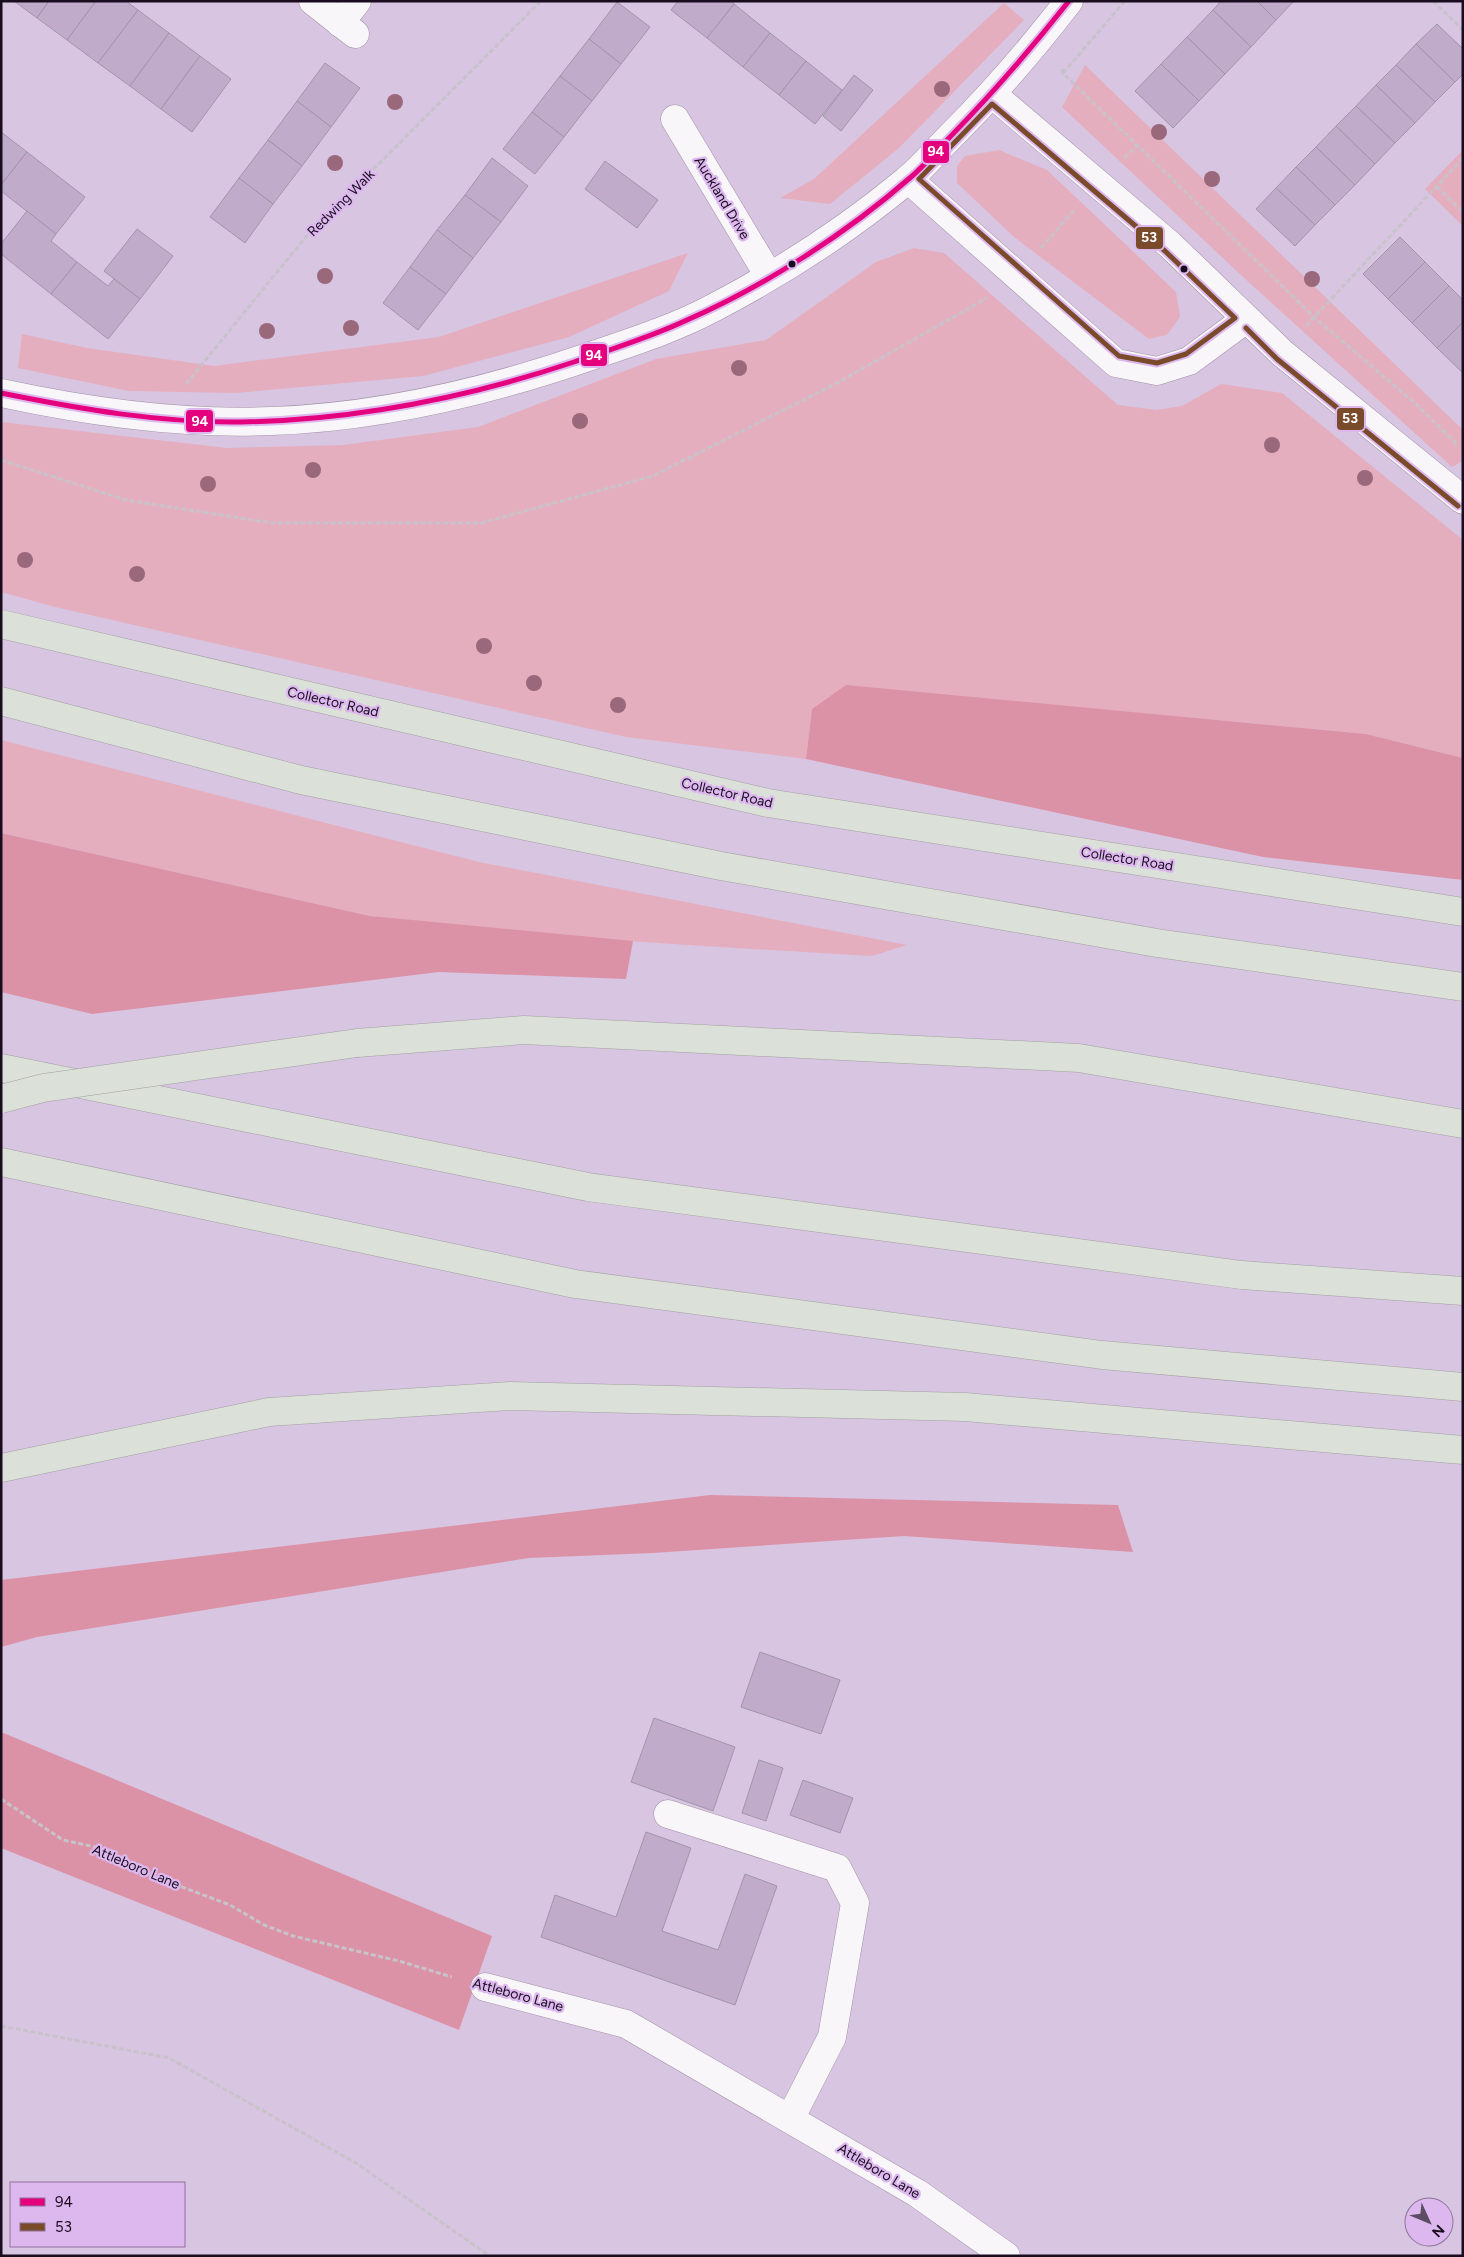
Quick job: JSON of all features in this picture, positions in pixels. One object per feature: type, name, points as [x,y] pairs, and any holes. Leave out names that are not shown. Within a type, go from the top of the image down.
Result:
[{"type":"highway","name":"Collector Road","points":[[1,624],[768,803],[1463,912]]},
{"type":"highway","points":[[1,701],[300,780],[721,866],[1157,944],[1463,987]]},
{"type":"highway","points":[[1,1099],[43,1088],[357,1042],[524,1030],[1079,1058],[1463,1124]]},
{"type":"highway","points":[[1,1068],[588,1187],[1242,1275],[1463,1291]]},
{"type":"highway","points":[[1,1162],[575,1284],[1102,1355],[1463,1387]]},
{"type":"highway","points":[[1,1468],[269,1412],[510,1396],[965,1407],[1463,1450]]},
{"type":"street","points":[[313,1],[348,28],[357,1]]},
{"type":"street","points":[[1,393],[38,402],[157,419],[271,422],[374,412],[446,399],[524,379],[642,339],[712,309],[769,276],[839,231],[908,179],[992,94],[1069,1]]},
{"type":"street","points":[[992,94],[1170,245],[1282,353],[1463,500]]},
{"type":"street","name":"Auckland Drive","points":[[675,119],[769,276]]},
{"type":"street","points":[[908,179],[1116,363],[1157,371],[1189,361],[1246,319]]},
{"type":"street","points":[[668,1814],[837,1868],[855,1903],[832,2037],[790,2119]]},
{"type":"street","name":"Attleboro Lane","points":[[485,1987],[626,2024],[917,2193],[1006,2256]]},
{"type":"path","name":"Redwing Walk","points":[[157,419],[304,239],[541,1]]},
{"type":"path","points":[[1125,1],[1063,73],[1314,317],[1417,405],[1463,450]]},
{"type":"path","points":[[1433,1],[1463,30]]},
{"type":"path","points":[[1,460],[126,500],[272,523],[481,523],[653,476],[837,383],[1004,288],[1097,184],[1138,145]]},
{"type":"path","points":[[1282,353],[1463,158]]},
{"type":"path","points":[[1437,187],[1463,212]]},
{"type":"path","name":"Attleboro Lane","points":[[1,1799],[62,1840],[100,1848],[137,1870],[230,1905],[264,1925],[293,1936],[399,1961],[485,1987]]},
{"type":"path","points":[[1,2026],[169,2058],[356,2163],[490,2256]]},
{"type":"shaded area","points":[[1004,3],[1024,20],[899,148],[830,204],[780,198],[814,179]]},
{"type":"shaded area","points":[[1085,65],[1463,430],[1463,461],[1452,467],[1242,276],[1062,107]]},
{"type":"shaded area","points":[[999,150],[1047,170],[1176,292],[1180,317],[1167,335],[1149,339],[1014,237],[957,183],[957,166],[965,156]]},
{"type":"shaded area","points":[[1463,150],[1463,226],[1425,189]]},
{"type":"shaded area","points":[[914,248],[944,253],[1118,405],[1157,410],[1182,406],[1221,384],[1282,393],[1463,540],[1463,758],[1366,734],[846,686],[812,709],[806,759],[626,737],[55,607],[1,592],[1,422],[227,448],[343,445],[478,427],[656,359],[766,340],[876,262]]},
{"type":"shaded area","points":[[688,253],[669,291],[569,337],[423,376],[236,393],[129,391],[18,368],[22,334],[87,348],[214,366],[439,337]]},
{"type":"shaded area","points":[[846,685],[1366,734],[1463,758],[1463,880],[1263,857],[806,759],[812,709]]},
{"type":"shaded area","points":[[1,740],[479,862],[907,945],[872,956],[558,936],[432,924],[370,916],[1,833]]},
{"type":"shaded area","points":[[1,833],[370,916],[633,941],[626,979],[439,972],[92,1014],[1,992]]},
{"type":"shaded area","points":[[710,1495],[1118,1505],[1133,1552],[904,1536],[653,1553],[529,1558],[37,1637],[1,1647],[1,1580]]},
{"type":"shaded area","points":[[1,1732],[492,1936],[459,2030],[1,1848]]},
{"type":"building","points":[[14,1],[49,1],[37,18]]},
{"type":"building","points":[[49,1],[96,1],[67,40],[37,18]]},
{"type":"building","points":[[96,1],[126,1],[138,10],[98,63],[67,40]]},
{"type":"building","points":[[678,1],[731,1],[734,4],[707,38],[671,10]]},
{"type":"building","points":[[1221,1],[1257,1],[1276,20],[1251,47],[1213,10]]},
{"type":"building","points":[[1257,1],[1294,1],[1276,20]]},
{"type":"building","points":[[617,2],[650,27],[621,64],[589,39]]},
{"type":"building","points":[[734,4],[770,33],[743,67],[707,38]]},
{"type":"building","points":[[138,10],[169,33],[130,86],[98,63]]},
{"type":"building","points":[[1213,10],[1251,47],[1225,74],[1187,37]]},
{"type":"building","points":[[1437,24],[1463,49],[1463,74],[1455,82],[1416,44]]},
{"type":"building","points":[[169,33],[200,56],[161,109],[130,86]]},
{"type":"building","points":[[770,33],[806,61],[779,95],[743,67]]},
{"type":"building","points":[[1187,37],[1225,74],[1199,101],[1161,64]]},
{"type":"building","points":[[589,39],[621,64],[592,101],[560,76]]},
{"type":"building","points":[[1416,44],[1455,82],[1435,102],[1396,65]]},
{"type":"building","points":[[200,56],[231,79],[192,132],[161,109]]},
{"type":"building","points":[[806,61],[842,90],[815,124],[779,95]]},
{"type":"building","points":[[325,63],[360,88],[331,127],[297,101]]},
{"type":"building","points":[[1161,64],[1199,101],[1173,128],[1135,91]]},
{"type":"building","points":[[1396,65],[1435,102],[1415,123],[1376,85]]},
{"type":"building","points":[[854,75],[873,90],[841,131],[823,116]]},
{"type":"building","points":[[560,76],[592,101],[564,137],[532,112]]},
{"type":"building","points":[[1376,85],[1415,123],[1395,143],[1356,106]]},
{"type":"building","points":[[297,101],[331,127],[302,166],[268,140]]},
{"type":"building","points":[[1356,106],[1395,143],[1375,164],[1336,126]]},
{"type":"building","points":[[532,112],[564,137],[535,174],[503,149]]},
{"type":"building","points":[[1336,126],[1375,164],[1355,185],[1316,147]]},
{"type":"building","points":[[1,132],[27,152],[1,185]]},
{"type":"building","points":[[268,140],[302,166],[273,204],[239,178]]},
{"type":"building","points":[[1316,147],[1355,185],[1335,205],[1296,167]]},
{"type":"building","points":[[27,152],[85,197],[56,234],[1,191],[1,185]]},
{"type":"building","points":[[492,158],[528,186],[501,222],[465,195]]},
{"type":"building","points":[[605,161],[658,200],[637,228],[585,189]]},
{"type":"building","points":[[1296,167],[1335,205],[1315,225],[1276,188]]},
{"type":"building","points":[[239,178],[273,204],[245,243],[210,217]]},
{"type":"building","points":[[1276,188],[1315,225],[1295,246],[1256,209]]},
{"type":"building","points":[[465,195],[501,222],[473,258],[437,230]]},
{"type":"building","points":[[27,211],[56,234],[51,241],[77,262],[51,294],[1,254],[1,244]]},
{"type":"building","points":[[137,229],[173,256],[140,299],[104,271]]},
{"type":"building","points":[[437,230],[473,258],[446,294],[410,267]]},
{"type":"building","points":[[1400,237],[1425,262],[1388,299],[1363,274]]},
{"type":"building","points":[[77,262],[108,286],[114,279],[140,299],[108,339],[51,294]]},
{"type":"building","points":[[1425,262],[1449,286],[1412,323],[1388,299]]},
{"type":"building","points":[[410,267],[446,294],[418,330],[383,303]]},
{"type":"building","points":[[1449,286],[1463,300],[1463,322],[1437,348],[1412,323]]},
{"type":"building","points":[[1463,322],[1463,370],[1462,372],[1437,348]]},
{"type":"building","points":[[760,1652],[840,1680],[821,1734],[741,1707]]},
{"type":"building","points":[[654,1718],[735,1747],[713,1811],[631,1782]]},
{"type":"building","points":[[759,1760],[783,1768],[766,1821],[742,1813]]},
{"type":"building","points":[[803,1780],[853,1798],[840,1833],[790,1815]]},
{"type":"building","points":[[646,1832],[691,1848],[662,1931],[718,1950],[745,1874],[777,1886],[735,2005],[541,1937],[555,1895],[616,1917]]},
{"type":"transit line","name":"94","points":[[1,393],[120,414],[180,420],[241,422],[326,417],[410,405],[492,386],[574,362],[645,337],[716,306],[775,275],[833,238],[886,198],[921,168],[981,105],[1069,1]]},
{"type":"transit line","name":"53","points":[[992,104],[1165,251],[1235,318],[1186,354],[1157,363],[1119,356],[919,179],[992,104]]},
{"type":"transit line","name":"53","points":[[1246,328],[1277,359],[1458,506]]}]
